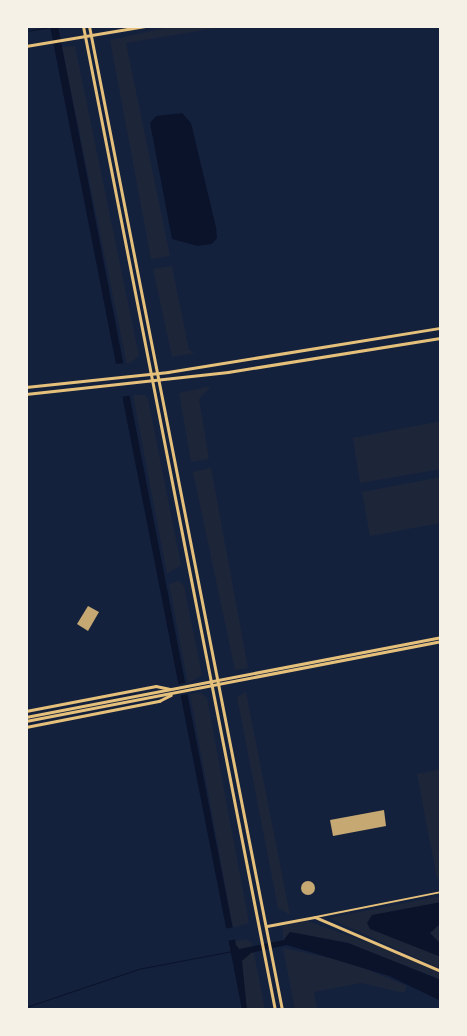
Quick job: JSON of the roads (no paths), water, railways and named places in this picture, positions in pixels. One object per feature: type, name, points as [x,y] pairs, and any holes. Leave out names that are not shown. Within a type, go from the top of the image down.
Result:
[{"type":"main road","points":[[82,26],[154,381],[275,1010]]},
{"type":"main road","points":[[90,26],[162,380],[282,1010]]},
{"type":"street","points":[[26,46],[146,26]]},
{"type":"street","points":[[26,388],[110,375],[160,372],[441,328]]},
{"type":"street","points":[[26,394],[162,380],[441,338]]},
{"type":"street","points":[[219,683],[441,637]]},
{"type":"street","points":[[26,719],[441,641]]},
{"type":"street","points":[[26,711],[156,686],[173,691]]},
{"type":"street","points":[[26,727],[159,701],[173,691]]},
{"type":"street","points":[[267,926],[441,892]]},
{"type":"street","points":[[315,917],[441,971]]},
{"type":"waterway","points":[[26,31],[50,27]]},
{"type":"waterway","points":[[26,1007],[138,969],[232,951]]}]
